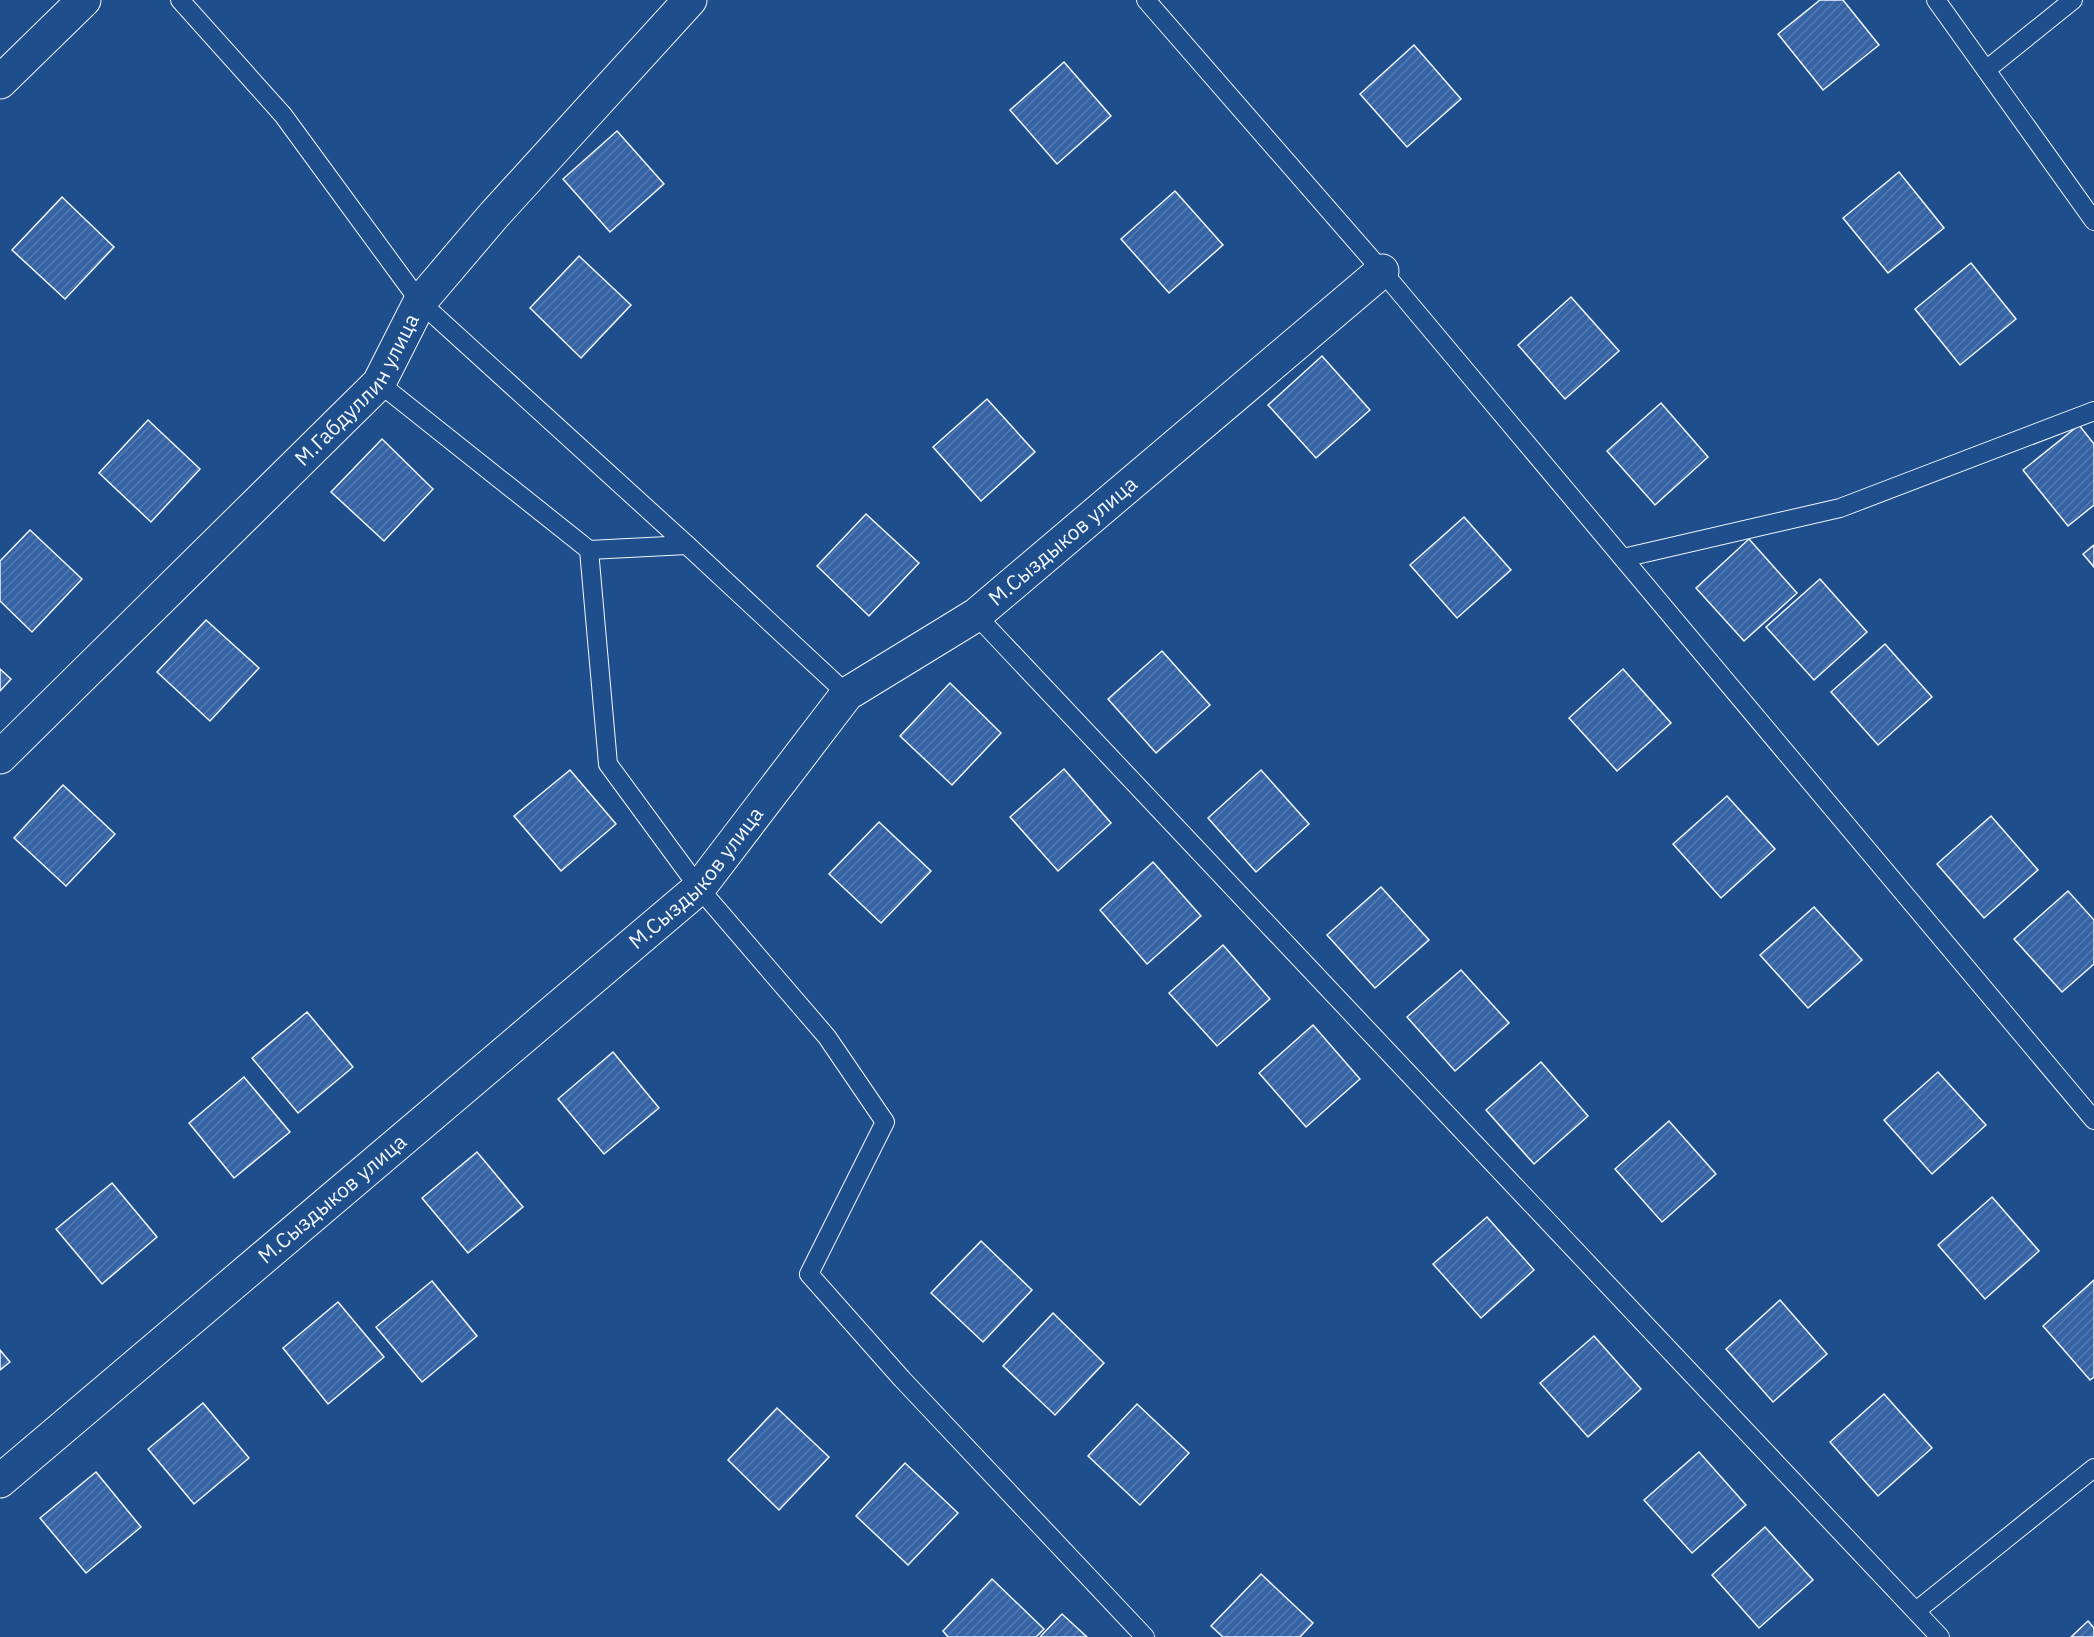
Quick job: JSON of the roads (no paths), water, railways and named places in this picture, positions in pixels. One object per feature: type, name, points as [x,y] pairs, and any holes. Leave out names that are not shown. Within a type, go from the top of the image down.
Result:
[{"type":"street","points":[[0,82],[84,0]]},
{"type":"street","name":"М.Габдуллин улица","points":[[0,757],[379,383],[420,302],[494,215],[690,0]]},
{"type":"street","name":"М.Сыздыков улица","points":[[0,1481],[699,888],[848,694],[976,615],[1382,271]]},
{"type":"lane","points":[[180,0],[283,115],[420,302],[687,544],[848,694]]},
{"type":"lane","points":[[1146,0],[1382,271],[2094,1120]]},
{"type":"lane","points":[[1936,0],[2094,221]]},
{"type":"lane","points":[[1986,70],[2073,0]]},
{"type":"lane","points":[[379,383],[589,550],[687,544]]},
{"type":"lane","points":[[1623,558],[1840,508],[2094,411]]},
{"type":"lane","points":[[589,550],[608,764],[699,888],[826,1037],[885,1122],[809,1274],[902,1379],[1145,1637]]},
{"type":"lane","points":[[976,615],[1940,1637]]},
{"type":"lane","points":[[1916,1611],[2094,1468]]}]
